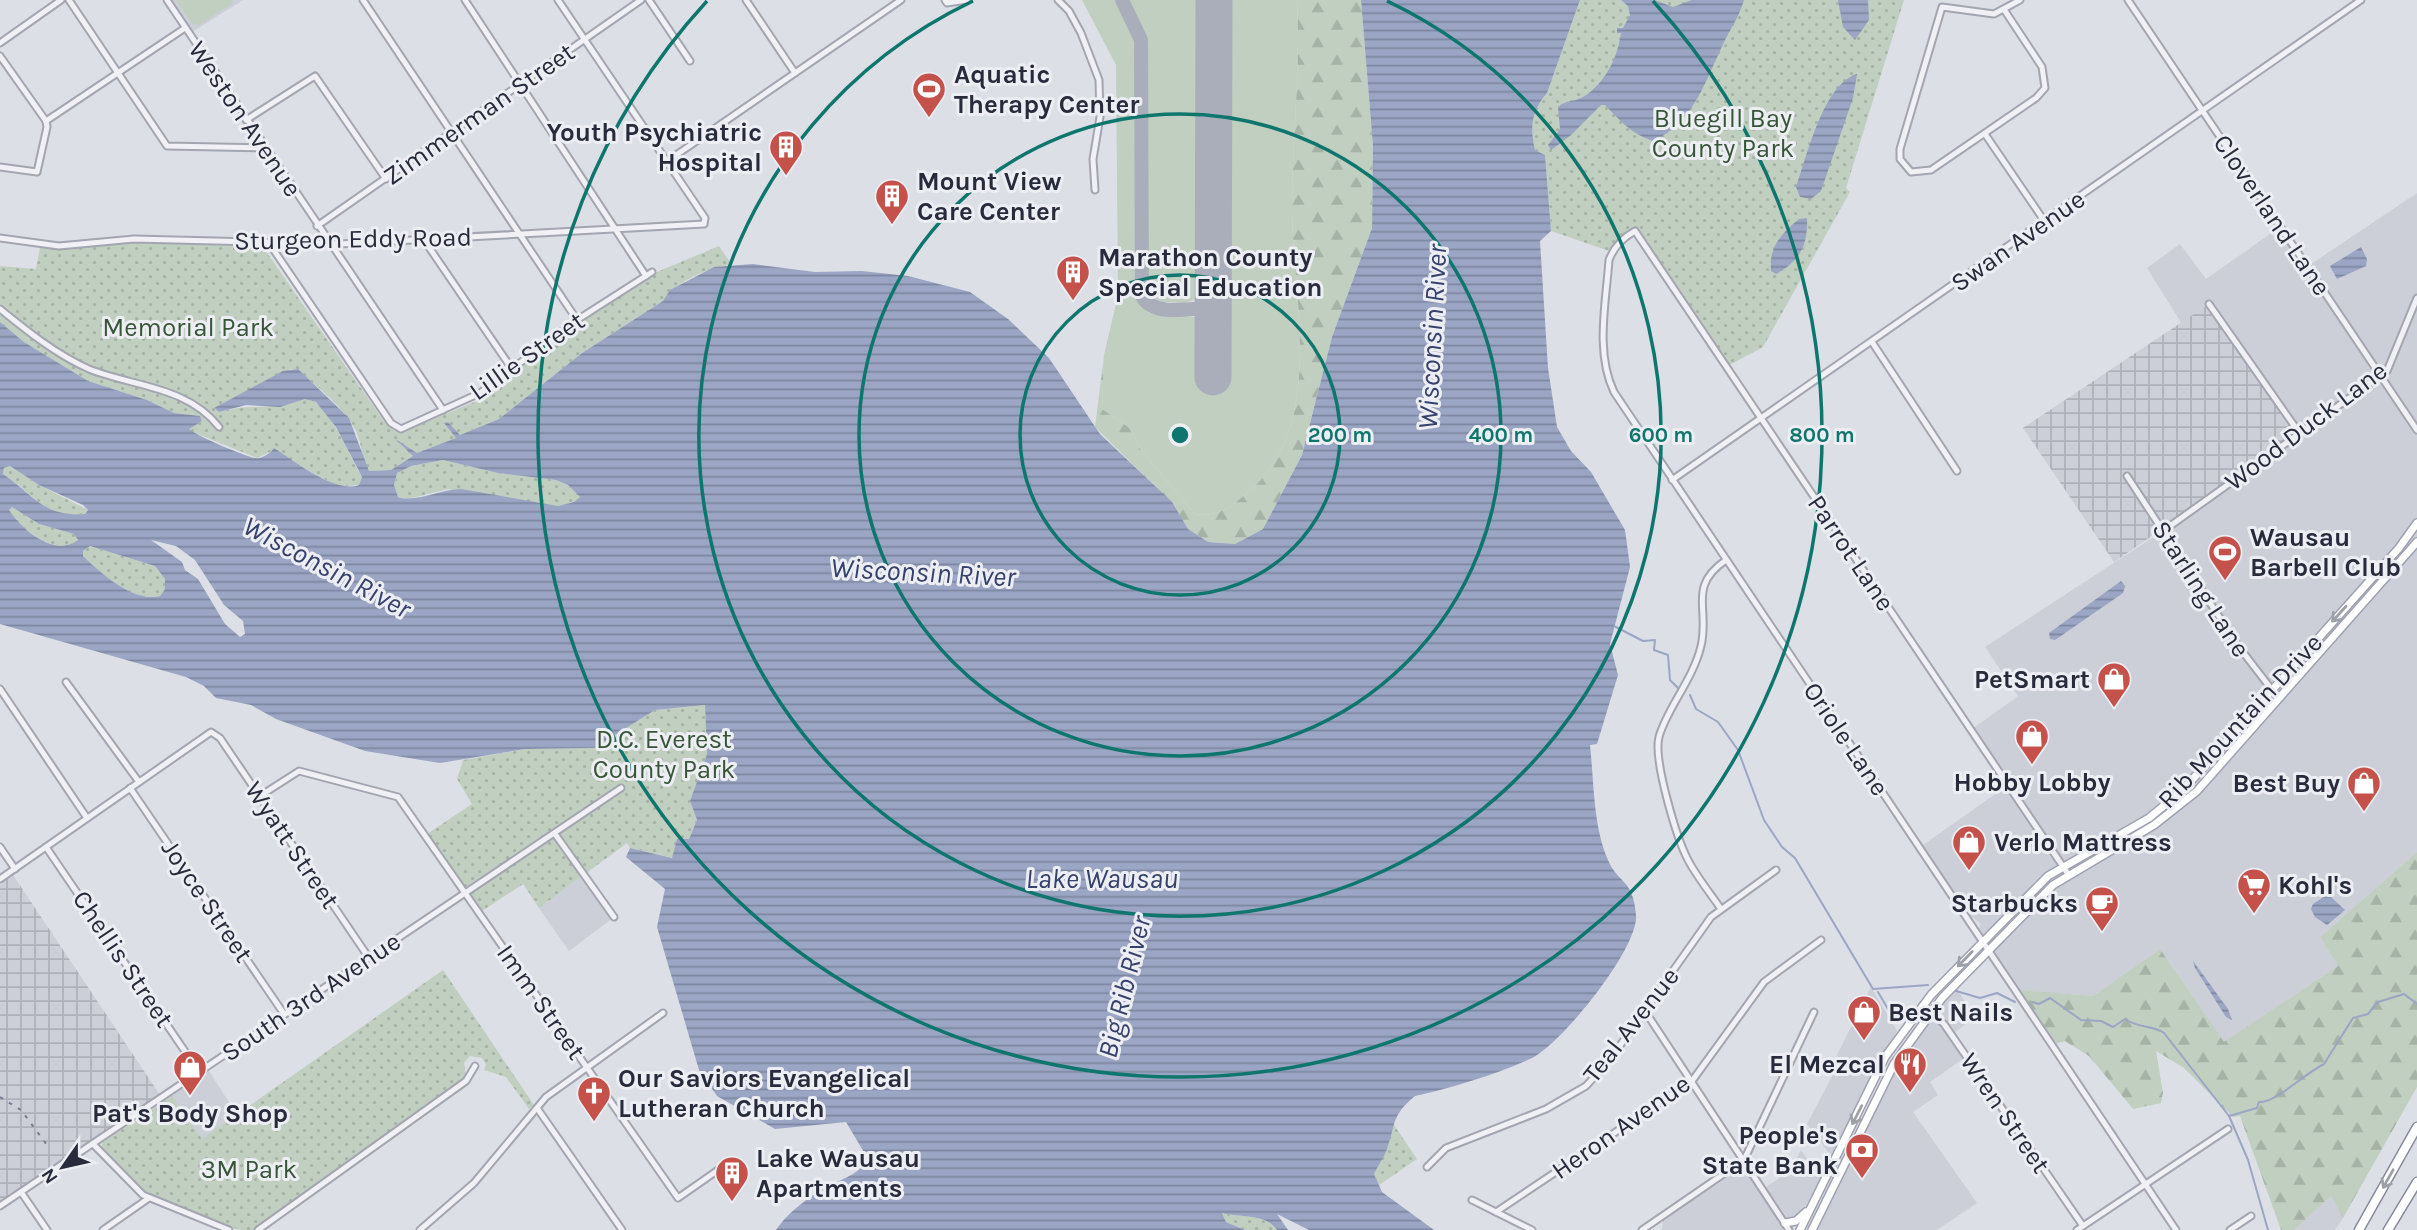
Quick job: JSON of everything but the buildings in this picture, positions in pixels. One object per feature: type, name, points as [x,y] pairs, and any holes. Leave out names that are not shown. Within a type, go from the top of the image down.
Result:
[{"type":"highway","points":[[2359,1230],[2417,1127]]},
{"type":"highway","points":[[2388,1230],[2417,1182]]},
{"type":"main road","name":"Rib Mountain Drive","points":[[1800,1230],[1885,1057],[1923,1004],[2028,894],[2063,865],[2133,827],[2165,806],[2190,783],[2417,523]]},
{"type":"main road","name":"Rib Mountain Drive","points":[[1812,1230],[1894,1064],[1931,1011],[2039,897],[2068,874],[2154,825],[2185,802],[2417,542]]},
{"type":"main road","points":[[1787,1226],[1812,1207]]},
{"type":"street","points":[[0,43],[61,0]]},
{"type":"street","points":[[69,0],[167,146],[265,148]]},
{"type":"street","name":"Weston Avenue","points":[[167,0],[443,410]]},
{"type":"street","points":[[363,0],[577,320]]},
{"type":"street","points":[[465,0],[616,230]]},
{"type":"street","points":[[558,0],[666,162],[901,0]]},
{"type":"street","name":"Zimmerman Street","points":[[317,226],[641,0]]},
{"type":"street","points":[[649,0],[690,61]]},
{"type":"street","points":[[746,0],[795,74]]},
{"type":"street","points":[[945,0],[947,3],[967,0]]},
{"type":"street","points":[[1058,0],[1069,10],[1083,37],[1099,83],[1100,117],[1093,154],[1095,190]]},
{"type":"street","points":[[2005,11],[2042,67],[2046,85],[2036,98],[1931,170],[1920,174],[1911,172],[1900,159],[1942,7],[1947,5],[1985,14],[2005,11],[2020,0]]},
{"type":"street","name":"Cloverland Lane","points":[[2128,0],[2417,430]]},
{"type":"street","name":"Swan Avenue","points":[[1672,480],[2361,0]]},
{"type":"street","points":[[46,121],[185,28]]},
{"type":"street","points":[[0,56],[46,121],[47,127],[37,172],[0,167]]},
{"type":"street","points":[[246,120],[313,75],[386,179]]},
{"type":"street","points":[[1985,134],[2045,222]]},
{"type":"street","name":"Sturgeon Eddy Road","points":[[0,238],[59,246],[133,239],[329,244],[705,224],[705,218],[666,162]]},
{"type":"street","name":"Lillie Street","points":[[268,243],[397,428],[404,428],[480,393],[577,320],[649,274],[616,230]]},
{"type":"street","name":"Parrot Lane","points":[[1634,232],[2068,874]]},
{"type":"street","name":"Oriole Lane","points":[[1634,232],[1618,243],[1609,260],[1605,368],[1620,402],[2176,1230]]},
{"type":"street","points":[[424,240],[512,369]]},
{"type":"street","name":"Wood Duck Lane","points":[[2163,531],[2381,376],[2390,367],[2417,298]]},
{"type":"street","points":[[2209,303],[2300,434]]},
{"type":"street","points":[[0,309],[79,364],[173,394],[204,411],[219,427]]},
{"type":"street","points":[[1872,342],[1957,471]]},
{"type":"street","name":"Starling Lane","points":[[2127,476],[2271,692],[2279,699]]},
{"type":"street","points":[[1721,909],[1685,854],[1657,752],[1660,734],[1692,675],[1701,646],[1704,634],[1702,586],[1710,573],[1726,560]]},
{"type":"street","points":[[0,879],[139,782],[66,682]]},
{"type":"street","points":[[0,689],[87,818]]},
{"type":"street","name":"Wyatt Street","points":[[139,782],[206,734],[215,733],[369,958]]},
{"type":"street","name":"Imm Street","points":[[260,796],[299,771],[398,797],[678,1198],[721,1168]]},
{"type":"street","name":"Joyce Street","points":[[130,788],[284,1014]]},
{"type":"street","name":"South 3rd Avenue","points":[[0,1206],[621,788]]},
{"type":"street","points":[[555,834],[614,917]]},
{"type":"street","points":[[0,847],[15,869]]},
{"type":"street","name":"Chellis Street","points":[[46,847],[199,1072]]},
{"type":"street","name":"Teal Avenue","points":[[1427,1167],[1446,1148],[1546,1108],[1587,1086],[1645,1011],[1711,917],[1776,870]]},
{"type":"street","name":"Heron Avenue","points":[[1496,1212],[1692,1081],[1764,982],[1821,940]]},
{"type":"street","name":"Wren Street","points":[[1923,1004],[1944,1024],[2080,1228]]},
{"type":"street","points":[[1645,1011],[1787,1226]]},
{"type":"street","points":[[1642,1230],[1744,1160],[1814,1012]]},
{"type":"street","points":[[420,1230],[474,1183],[553,1091],[663,1013]]},
{"type":"street","points":[[258,1230],[466,1081],[475,1066]]},
{"type":"street","points":[[537,1108],[621,1230]]},
{"type":"street","points":[[2080,1228],[2228,1129]]},
{"type":"street","points":[[93,1144],[149,1198],[228,1230]]},
{"type":"street","points":[[21,1192],[47,1230]]},
{"type":"street","points":[[103,1230],[149,1198]]},
{"type":"street","points":[[1472,1200],[1532,1230]]},
{"type":"street","points":[[2230,1230],[2251,1216]]},
{"type":"street","points":[[1653,1222],[1659,1230]]},
{"type":"shaded area","points":[[171,0],[243,0],[192,32]]},
{"type":"shaded area","points":[[2417,193],[2417,852],[2320,937],[2338,966],[2224,1043],[2160,949],[2093,996],[2016,990],[1977,933],[1981,924],[1958,906],[1919,848],[2008,785],[1971,730],[2018,696],[1985,647],[2163,531],[2208,304],[2182,324],[2147,268],[2180,244],[2206,279],[2280,227],[2308,266]]},
{"type":"shaded area","points":[[2209,304],[2300,434],[2114,562],[2023,428]]},
{"type":"shaded area","points":[[13,875],[160,1095],[0,1202],[0,884]]},
{"type":"shaded area","points":[[584,875],[614,917],[569,951],[539,908]]},
{"type":"shaded area","points":[[1871,987],[1897,1031],[1832,1157],[1807,1124],[1839,1063],[1836,1057]]},
{"type":"shaded area","points":[[1956,988],[1975,1017],[1954,1033],[1939,1008]]},
{"type":"shaded area","points":[[1931,1019],[1941,1024],[1964,1058],[1930,1082],[1938,1095],[1913,1112],[1977,1203],[1937,1230],[1817,1230],[1898,1063]]},
{"type":"shaded area","points":[[209,1071],[237,1115],[202,1140],[172,1096]]},
{"type":"shaded area","points":[[1801,1150],[1821,1178],[1801,1214],[1794,1219],[1788,1219],[1766,1187],[1790,1171]]},
{"type":"shaded area","points":[[1742,1168],[1754,1181],[1784,1230],[1662,1230],[1663,1220]]},
{"type":"shaded area","points":[[2331,1196],[2343,1218],[2335,1230],[2294,1230]]},
{"type":"green space","points":[[176,0],[232,0],[233,3],[199,25],[192,24]]},
{"type":"green space","points":[[1082,0],[1115,0],[1136,42],[1137,299],[1149,313],[1197,317],[1203,327],[1203,375],[1226,376],[1227,0],[1297,0],[1298,52],[1292,207],[1299,320],[1297,398],[1288,434],[1272,466],[1246,494],[1217,513],[1195,514],[1140,449],[1131,429],[1102,409],[1104,355],[1118,295],[1116,65]]},
{"type":"green space","points":[[1128,0],[1203,0],[1203,288],[1199,298],[1185,303],[1158,302],[1148,294],[1147,42]]},
{"type":"green space","points":[[1297,0],[1361,0],[1373,146],[1372,228],[1332,337],[1302,455],[1263,529],[1235,544],[1208,542],[1188,529],[1171,502],[1095,427],[1104,355],[1102,409],[1131,429],[1140,449],[1195,514],[1217,513],[1228,507],[1246,494],[1272,466],[1288,434],[1297,398],[1300,360],[1292,207],[1298,52]]},
{"type":"green space","name":"Bluegill Bay County Park","points":[[1580,0],[1904,0],[1846,188],[1850,192],[1763,347],[1726,367],[1635,232],[1612,252],[1551,231],[1545,155],[1535,150],[1533,120],[1547,93]]},
{"type":"green space","name":"Memorial Park","points":[[132,242],[263,247],[383,420],[395,431],[402,432],[477,401],[573,325],[657,272],[719,246],[732,265],[703,272],[685,281],[663,301],[582,353],[499,419],[460,435],[448,422],[445,423],[457,438],[417,453],[398,442],[413,456],[391,470],[369,471],[357,434],[344,412],[308,379],[291,369],[214,408],[219,412],[288,405],[302,399],[314,401],[338,431],[362,477],[359,485],[339,487],[272,451],[257,458],[190,431],[189,427],[202,421],[200,416],[174,413],[147,400],[88,381],[24,342],[0,322],[0,266],[36,269],[40,248],[65,249]]},
{"type":"green space","points":[[443,460],[498,473],[556,480],[568,485],[580,497],[574,502],[558,506],[448,489],[408,499],[398,497],[394,485],[397,473],[411,466]]},
{"type":"green space","points":[[10,466],[39,485],[88,510],[85,514],[71,514],[59,512],[40,503],[3,474],[4,468]]},
{"type":"green space","points":[[12,507],[39,524],[74,534],[78,540],[69,545],[59,545],[39,538],[14,517],[9,510]]},
{"type":"green space","points":[[90,546],[155,566],[165,579],[165,589],[160,596],[150,597],[128,591],[83,556],[83,551]]},
{"type":"green space","name":"D.C. Everest County Park","points":[[705,705],[707,754],[690,801],[697,820],[689,839],[673,858],[630,848],[627,843],[539,908],[523,884],[479,913],[465,893],[575,816],[465,887],[427,834],[472,804],[457,779],[463,760],[525,749],[594,748],[655,710]]},
{"type":"green space","points":[[2417,852],[2417,1087],[2343,1218],[2331,1196],[2294,1230],[2281,1230],[2240,1116],[2233,1117],[2184,1068],[2156,1051],[2163,1093],[2161,1103],[2133,1109],[2089,1056],[2065,1041],[2055,1044],[2020,990],[2093,996],[2160,949],[2224,1042],[2338,966],[2320,937]]},
{"type":"green space","name":"3M Park","points":[[443,970],[534,1105],[529,1109],[506,1077],[484,1070],[486,1065],[482,1058],[470,1056],[464,1063],[466,1078],[254,1230],[239,1230],[146,1192],[102,1147],[102,1143],[172,1096],[202,1139]]},
{"type":"green space","points":[[1392,1122],[1417,1159],[1379,1185],[1374,1174],[1387,1148]]},
{"type":"green space","points":[[1222,1213],[1259,1218],[1277,1230],[1245,1230],[1226,1222]]},
{"type":"water","name":"Lake Wausau","points":[[1361,0],[1580,0],[1547,93],[1535,113],[1533,134],[1535,150],[1545,155],[1551,231],[1540,241],[1548,368],[1557,427],[1571,451],[1591,472],[1625,530],[1630,567],[1610,644],[1618,675],[1597,744],[1590,745],[1599,833],[1612,868],[1632,894],[1636,915],[1634,930],[1612,971],[1578,1015],[1545,1049],[1532,1058],[1490,1075],[1415,1096],[1398,1115],[1387,1149],[1374,1174],[1382,1192],[1434,1230],[1309,1230],[1277,1214],[1288,1230],[1277,1230],[1259,1218],[1222,1213],[1226,1222],[1245,1230],[776,1230],[787,1216],[802,1204],[825,1188],[853,1174],[868,1159],[846,1122],[775,1129],[717,1096],[699,1070],[657,927],[665,889],[626,857],[630,848],[672,858],[677,839],[689,839],[697,820],[690,801],[707,754],[705,705],[655,710],[594,748],[525,749],[440,763],[365,751],[276,719],[251,705],[216,698],[204,686],[186,677],[0,624],[0,322],[24,342],[88,381],[147,400],[174,413],[200,416],[202,421],[189,429],[210,441],[255,458],[266,456],[274,448],[315,475],[350,487],[359,485],[362,477],[336,427],[316,402],[305,399],[280,407],[246,405],[219,412],[214,408],[283,371],[298,369],[349,418],[369,471],[391,470],[413,456],[395,439],[417,453],[456,438],[444,423],[448,422],[460,435],[499,419],[582,353],[663,301],[670,290],[714,267],[753,264],[815,272],[862,271],[908,276],[970,292],[1008,319],[1049,358],[1100,434],[1172,502],[1188,529],[1208,542],[1235,544],[1263,529],[1302,455],[1332,337],[1372,228],[1373,146]],"holes":[[[443,460],[498,473],[556,480],[568,485],[580,497],[574,502],[558,506],[461,489],[421,497],[398,497],[394,485],[397,473],[411,466]],[[10,466],[39,485],[83,505],[88,510],[85,514],[71,514],[49,508],[3,474],[4,468]],[[12,507],[39,524],[74,534],[78,540],[59,546],[39,539],[9,510]],[[151,540],[176,546],[195,560],[224,605],[243,621],[245,634],[240,637],[225,624],[198,579],[185,570],[182,562]],[[90,546],[155,566],[165,579],[165,589],[160,596],[150,597],[128,591],[83,556],[83,551]]]},
{"type":"water","points":[[1621,0],[1655,0],[1673,7],[1692,0],[1744,0],[1698,98],[1679,123],[1667,133],[1653,141],[1639,135],[1605,105],[1601,105],[1571,135],[1551,150],[1548,145],[1560,129],[1558,107],[1591,92],[1604,77],[1613,60],[1621,33],[1617,33],[1617,28],[1623,28],[1630,15],[1628,6]]},
{"type":"water","points":[[1838,0],[1868,0],[1869,20],[1855,40],[1843,27]]},
{"type":"water","points":[[1857,74],[1853,98],[1821,191],[1811,199],[1800,197],[1796,187],[1818,123],[1835,92],[1845,80]]},
{"type":"water","points":[[1807,218],[1804,244],[1797,258],[1776,274],[1771,271],[1772,254],[1778,241],[1799,219]]},
{"type":"water","points":[[2361,247],[2367,259],[2366,266],[2337,279],[2330,266]]},
{"type":"water","points":[[2121,581],[2125,586],[2123,593],[2055,640],[2050,639],[2049,633]]},
{"type":"water","points":[[2328,894],[2345,910],[2327,925],[2315,917],[2311,909],[2313,904]]},
{"type":"water","points":[[2193,961],[2228,1009],[2232,1020],[2226,1017]]},
{"type":"waterway","points":[[1614,626],[1643,641],[1655,640],[1654,650],[1668,655],[1670,680],[1678,688]]},
{"type":"waterway","points":[[1690,695],[1696,709],[1718,722],[1738,750],[1764,820],[1782,847],[1795,858],[1873,989],[1928,985]]},
{"type":"waterway","points":[[1956,991],[1980,998],[1997,993],[2015,1002]]},
{"type":"waterway","points":[[1878,992],[1895,1021]]},
{"type":"waterway","points":[[2229,1116],[2257,1108],[2259,1102],[2274,1098],[2324,1064],[2353,1018],[2368,1014],[2378,1002],[2404,994],[2417,1004]]},
{"type":"waterway","points":[[2032,1002],[2039,1004],[2050,998],[2081,1020],[2101,1021],[2113,1027],[2125,1019],[2164,1033],[2229,1116],[2248,1160],[2268,1230]]},
{"type":"taxiway","points":[[1122,0],[1141,40],[1142,296],[1147,303],[1164,309],[1214,307]]},
{"type":"runway","points":[[1213,377],[1214,0]]},
{"type":"railway","points":[[0,1097],[21,1110],[50,1149]]},
{"type":"place","name":"Aquatic Therapy Center","points":[[929,119]]},
{"type":"place","name":"Youth Psychiatric Hospital","points":[[786,177]]},
{"type":"place","name":"Mount View Care Center","points":[[892,226]]},
{"type":"place","name":"Marathon County Special Education","points":[[1073,302]]},
{"type":"place","name":"Wausau Barbell Club","points":[[2225,582]]},
{"type":"place","name":"PetSmart","points":[[2114,709]]},
{"type":"place","name":"Hobby Lobby","points":[[2032,766]]},
{"type":"place","name":"Best Buy","points":[[2364,813]]},
{"type":"place","name":"Verlo Mattress","points":[[1969,872]]},
{"type":"place","name":"Kohl's","points":[[2254,915]]},
{"type":"place","name":"Starbucks","points":[[2102,933]]},
{"type":"place","name":"Best Nails","points":[[1864,1042]]},
{"type":"place","name":"El Mezcal","points":[[1910,1094]]},
{"type":"place","name":"Pat's Body Shop","points":[[190,1097]]},
{"type":"place","name":"Our Saviors Evangelical Lutheran Church","points":[[594,1123]]},
{"type":"place","name":"People's State Bank","points":[[1862,1180]]},
{"type":"place","name":"Lake Wausau Apartments","points":[[732,1203]]},
{"type":"water label","name":"Wisconsin River","points":[[1432,337]]},
{"type":"water label","name":"Wisconsin River","points":[[327,567]]},
{"type":"water label","name":"Wisconsin River","points":[[923,572]]},
{"type":"water label","name":"Big Rib River","points":[[1124,987]]}]
